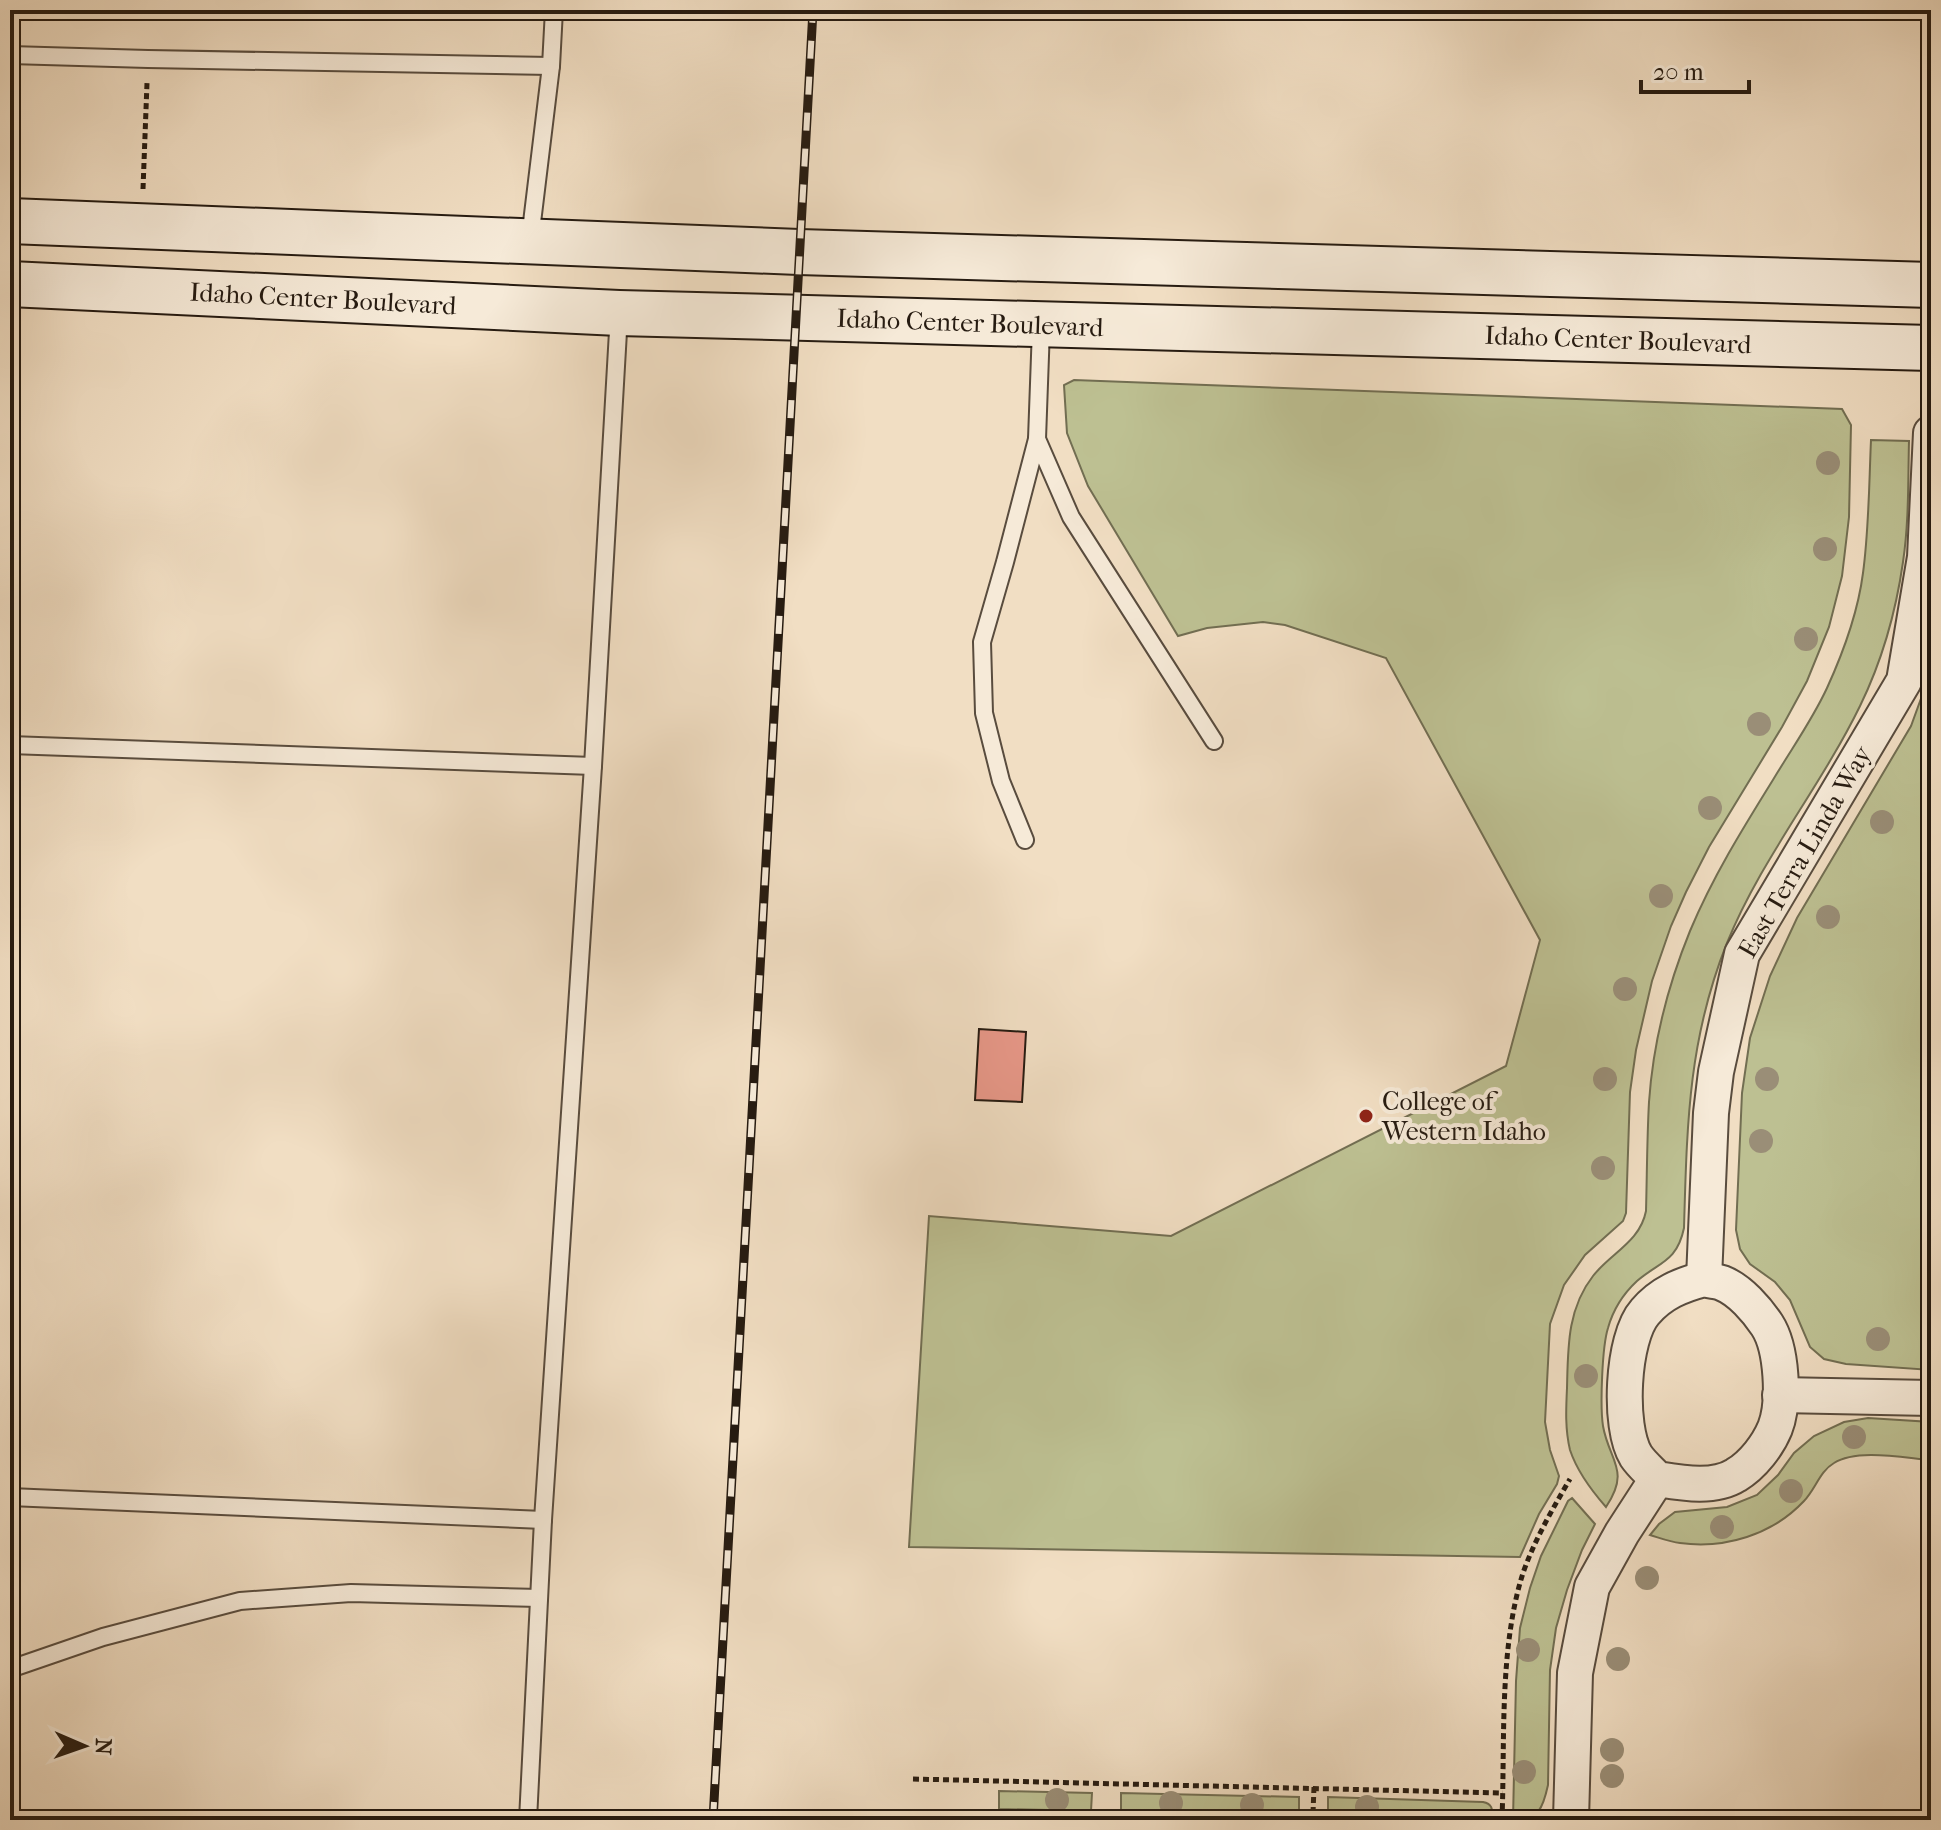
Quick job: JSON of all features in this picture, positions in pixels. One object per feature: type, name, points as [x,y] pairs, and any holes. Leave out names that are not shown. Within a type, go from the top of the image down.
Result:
[{"type":"main road","points":[[10,221],[815,253],[1931,285]]},
{"type":"main road","name":"Idaho Center Boulevard","points":[[10,284],[619,313],[1931,348]]},
{"type":"street","name":"East Terra Linda Way","points":[[1704,1279],[1711,1113],[1716,1072],[1742,954],[1904,681],[1925,557],[1931,433]]},
{"type":"street","points":[[1704,1279],[1725,1284],[1747,1301],[1768,1326],[1781,1363],[1780,1395],[1775,1426],[1758,1456],[1735,1476],[1707,1484],[1657,1479],[1635,1455],[1625,1418],[1625,1378],[1631,1341],[1643,1314],[1662,1296],[1683,1284],[1704,1279]]},
{"type":"street","points":[[1780,1395],[1931,1398]]},
{"type":"street","points":[[1571,1820],[1575,1673],[1592,1587],[1657,1479]]},
{"type":"lane","points":[[530,241],[551,66],[554,10]]},
{"type":"lane","points":[[10,55],[551,66]]},
{"type":"lane","points":[[528,1820],[543,1520],[593,766],[619,313]]},
{"type":"lane","points":[[1025,840],[1001,781],[984,713],[982,642],[1037,439],[1041,325]]},
{"type":"lane","points":[[1037,439],[1071,517],[1214,741]]},
{"type":"lane","points":[[10,745],[593,766]]},
{"type":"lane","points":[[10,1497],[543,1520]]},
{"type":"lane","points":[[10,1669],[103,1637],[240,1601],[351,1593],[539,1598]]},
{"type":"path","points":[[143,194],[148,59]]},
{"type":"path","points":[[1502,1819],[1508,1641],[1523,1575],[1539,1533],[1570,1479]]},
{"type":"path","points":[[913,1779],[1503,1793]]},
{"type":"path","points":[[1313,1813],[1314,1787]]},
{"type":"green space","points":[[1074,380],[1842,409],[1851,425],[1849,517],[1842,576],[1829,627],[1807,681],[1709,847],[1671,926],[1652,981],[1636,1050],[1630,1092],[1626,1213],[1623,1221],[1585,1255],[1564,1285],[1550,1324],[1545,1422],[1559,1476],[1520,1557],[909,1547],[929,1216],[1171,1236],[1506,1066],[1540,940],[1386,658],[1285,625],[1263,622],[1207,628],[1178,636],[1088,486],[1067,433],[1064,385]]},
{"type":"green space","points":[[1871,440],[1909,441],[1905,547],[1892,617],[1860,706],[1756,882],[1714,979],[1704,1014],[1692,1084],[1681,1239],[1672,1255],[1637,1281],[1623,1297],[1606,1337],[1602,1417],[1618,1474],[1617,1484],[1606,1507],[1581,1473],[1568,1442],[1568,1359],[1574,1316],[1584,1289],[1593,1276],[1631,1239],[1643,1222],[1654,1058],[1668,994],[1690,931],[1710,887],[1817,707],[1849,632],[1861,588],[1865,556]]},
{"type":"green space","points":[[1931,671],[1931,1370],[1846,1364],[1824,1359],[1810,1347],[1790,1300],[1775,1282],[1750,1264],[1740,1249],[1736,1230],[1742,1093],[1750,1038],[1770,976],[1797,918],[1911,726]]},
{"type":"green space","points":[[1868,1418],[1931,1422],[1931,1460],[1881,1455],[1844,1458],[1825,1471],[1808,1497],[1791,1513],[1747,1537],[1697,1544],[1672,1542],[1650,1535],[1675,1512],[1727,1507],[1757,1495],[1778,1475],[1794,1453],[1814,1436],[1844,1422]]},
{"type":"green space","points":[[1572,1498],[1595,1524],[1567,1590],[1556,1628],[1550,1670],[1548,1785],[1544,1800],[1534,1815],[1513,1820],[1520,1628],[1541,1556]]},
{"type":"green space","points":[[999,1791],[1092,1793],[1091,1811],[999,1809]]},
{"type":"green space","points":[[1121,1793],[1299,1797],[1299,1816],[1121,1812]]},
{"type":"green space","points":[[1328,1797],[1483,1802],[1491,1806],[1492,1820],[1328,1816]]},
{"type":"building","points":[[979,1029],[1026,1032],[1022,1102],[975,1100]]},
{"type":"railway","points":[[713,1820],[813,10]]},
{"type":"place","name":"College of Western Idaho","points":[[1366,1116]]}]
